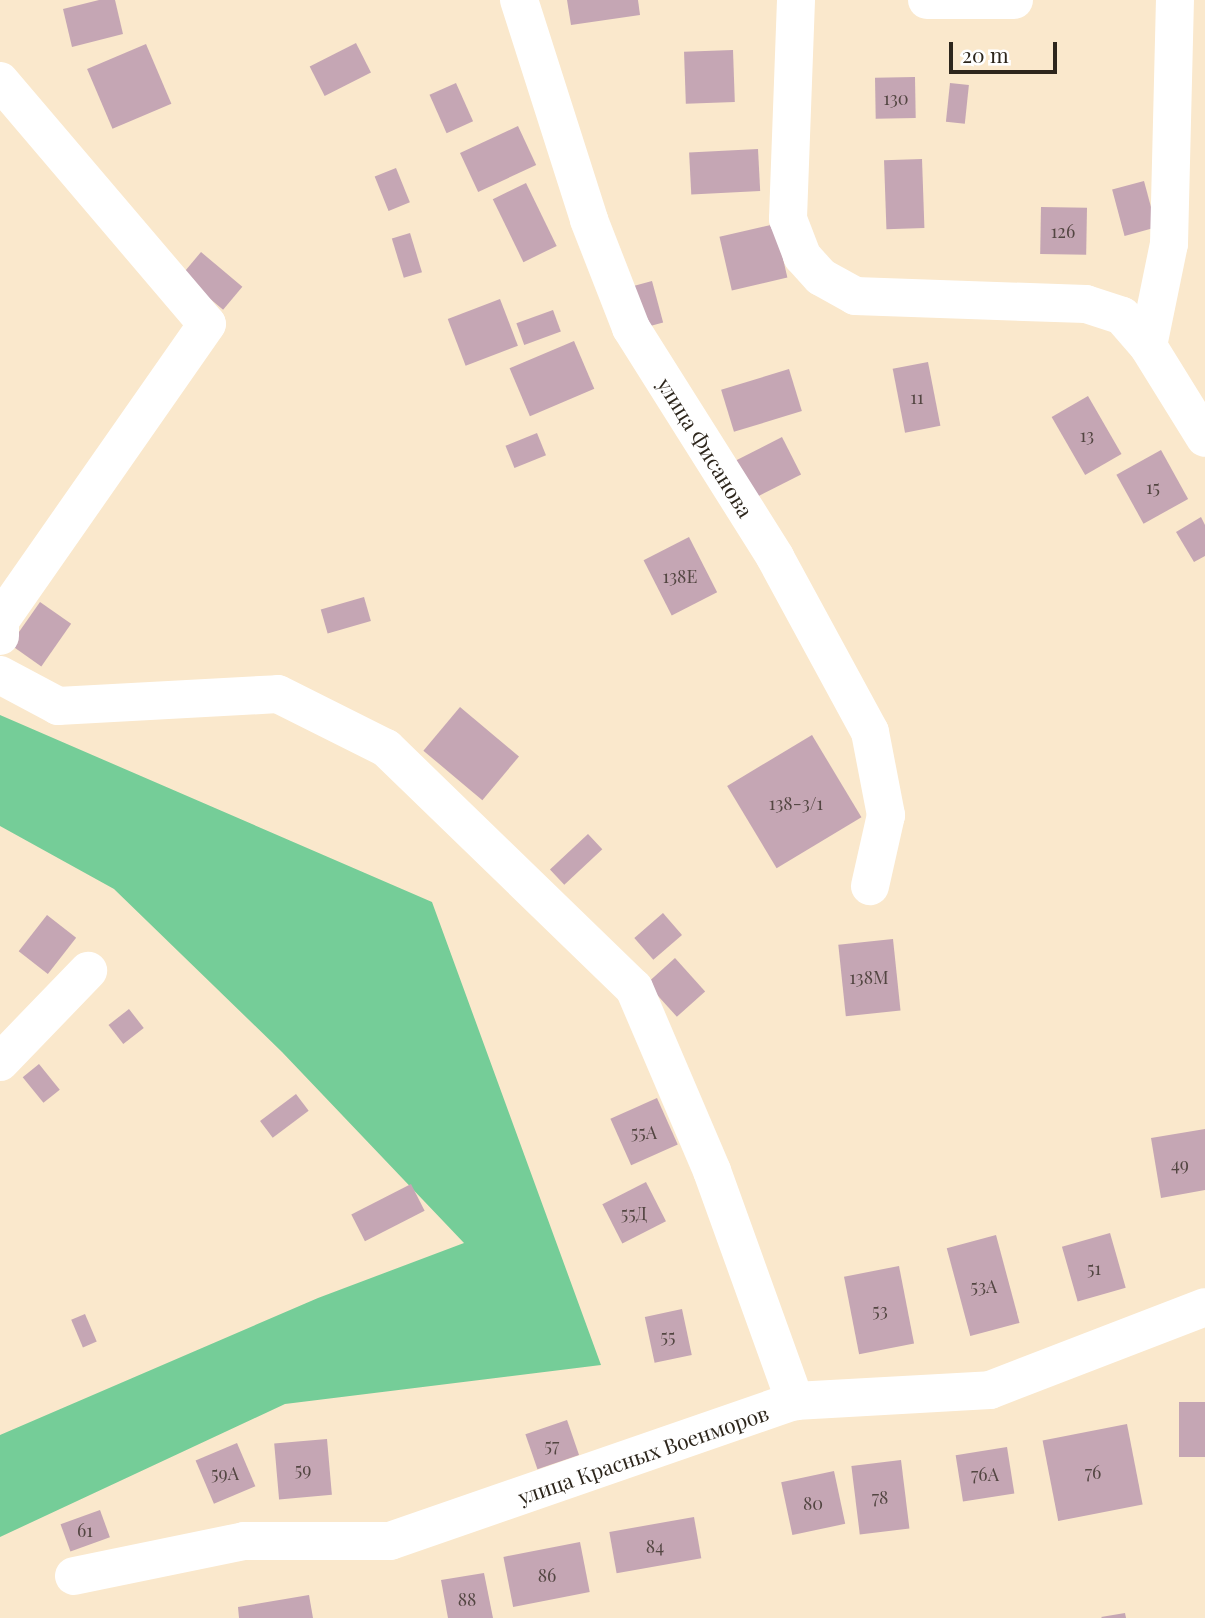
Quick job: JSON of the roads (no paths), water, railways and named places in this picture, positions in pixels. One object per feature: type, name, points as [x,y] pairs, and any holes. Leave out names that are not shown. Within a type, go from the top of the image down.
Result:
[{"type":"street","name":"улица Фисанова","points":[[519,0],[589,220],[631,328],[775,557],[870,732],[886,815],[870,886]]},
{"type":"street","points":[[796,0],[788,219],[802,256],[821,277],[855,296],[1086,304],[1122,316],[1148,346],[1205,438]]},
{"type":"street","points":[[927,0],[1014,0]]},
{"type":"street","points":[[1148,346],[1169,244],[1175,0]]},
{"type":"street","points":[[0,81],[207,324],[0,621],[0,636]]},
{"type":"street","points":[[0,675],[58,706],[278,694],[386,748],[634,988],[712,1171],[794,1401]]},
{"type":"street","points":[[0,1062],[88,971]]},
{"type":"street","name":"улица Красных Военморов","points":[[75,1576],[244,1541],[390,1541],[794,1401],[990,1390],[1205,1307]]}]
